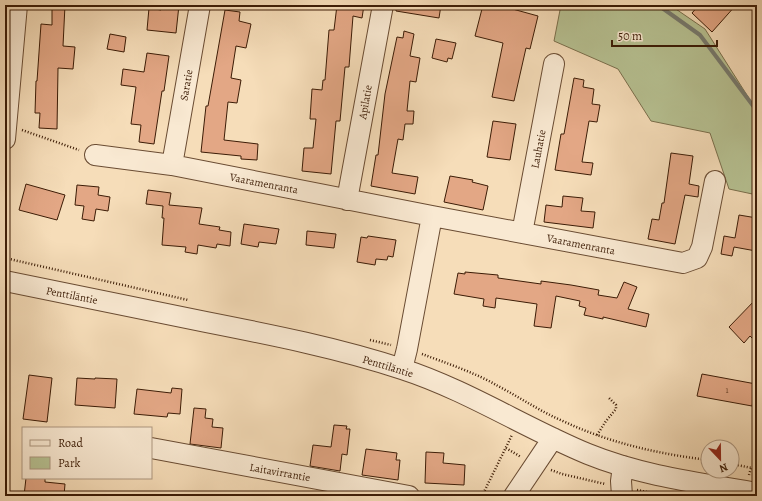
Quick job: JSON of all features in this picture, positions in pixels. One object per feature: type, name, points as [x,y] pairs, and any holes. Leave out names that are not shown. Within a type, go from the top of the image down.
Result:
[{"type":"street","points":[[5,130],[17,5]]},
{"type":"street","name":"Saratie","points":[[172,166],[200,5]]},
{"type":"street","name":"Apilatie","points":[[347,200],[383,5]]},
{"type":"street","name":"Lauhatie","points":[[522,233],[554,64]]},
{"type":"street","name":"Vaaramenranta","points":[[95,155],[172,166],[683,263],[697,258],[702,247],[715,181]]},
{"type":"street","points":[[402,369],[432,216]]},
{"type":"street","name":"Penttiläntie","points":[[5,281],[281,337],[402,369],[442,384],[589,454],[623,466],[677,480],[757,493]]},
{"type":"street","points":[[514,496],[553,438]]},
{"type":"street","name":"Laitavirrantie","points":[[152,448],[409,496]]},
{"type":"street","points":[[622,492],[623,466]]},
{"type":"path","points":[[5,130],[95,155]]},
{"type":"path","points":[[589,454],[597,435],[616,409],[616,405],[609,398]]},
{"type":"path","points":[[482,496],[527,403],[565,422],[597,435],[646,450],[700,459]]},
{"type":"path","points":[[506,448],[527,460],[562,474],[622,492],[663,495]]},
{"type":"path","points":[[740,466],[757,469]]},
{"type":"green space","points":[[561,5],[670,5],[705,29],[757,111],[757,195],[729,189],[710,133],[651,121],[618,69],[554,41]]},
{"type":"building","points":[[52,5],[65,5],[63,46],[75,47],[73,69],[58,68],[57,129],[39,128],[40,113],[35,113],[41,24],[52,25]]},
{"type":"building","points":[[162,5],[179,5],[176,33],[147,30],[149,8],[161,10]]},
{"type":"building","points":[[337,5],[364,5],[362,18],[353,16],[349,67],[345,67],[340,121],[336,121],[331,174],[302,171],[304,148],[313,148],[316,119],[310,119],[312,89],[322,90],[323,80],[325,80],[329,30],[334,30]]},
{"type":"building","points":[[396,5],[441,5],[439,18],[396,11]]},
{"type":"building","points":[[483,5],[497,8],[498,5],[538,16],[530,49],[526,48],[514,101],[492,97],[503,43],[475,36]]},
{"type":"building","points":[[699,5],[736,5],[712,32],[692,13]]},
{"type":"building","points":[[225,10],[240,12],[239,21],[251,24],[246,48],[236,46],[231,78],[241,80],[237,103],[228,102],[224,140],[258,144],[257,160],[241,159],[241,156],[201,152],[206,106],[208,106]]},
{"type":"building","points":[[404,31],[414,34],[410,56],[420,58],[416,82],[410,81],[407,111],[414,111],[413,124],[405,124],[403,140],[398,139],[392,173],[418,177],[415,194],[371,186],[376,155],[378,155],[385,94],[397,37],[403,38]]},
{"type":"building","points":[[110,34],[126,37],[124,52],[107,49]]},
{"type":"building","points":[[436,39],[456,43],[452,59],[448,58],[447,62],[432,58]]},
{"type":"building","points":[[147,53],[169,56],[154,144],[139,142],[141,125],[131,124],[136,87],[121,85],[123,69],[144,72]]},
{"type":"building","points":[[574,78],[584,80],[583,87],[594,89],[592,104],[600,105],[597,122],[589,121],[582,162],[593,163],[591,175],[555,170],[561,134],[564,134]]},
{"type":"building","points":[[493,121],[516,124],[510,160],[487,157]]},
{"type":"building","points":[[671,153],[693,156],[689,184],[699,186],[698,197],[685,195],[675,244],[648,239],[652,219],[659,220],[662,203],[664,203]]},
{"type":"building","points":[[450,176],[473,180],[472,182],[488,186],[483,210],[444,202]]},
{"type":"building","points":[[26,184],[65,195],[57,220],[19,210]]},
{"type":"building","points":[[77,185],[99,187],[98,195],[110,197],[108,211],[96,209],[94,221],[82,219],[84,206],[75,205]]},
{"type":"building","points":[[148,190],[171,193],[169,205],[202,208],[199,224],[220,227],[219,230],[231,232],[230,246],[217,244],[216,248],[198,245],[197,254],[185,252],[186,247],[162,245],[164,218],[162,218],[163,206],[146,204]]},
{"type":"building","points":[[563,196],[583,198],[581,211],[595,212],[593,228],[544,222],[546,205],[562,207]]},
{"type":"building","points":[[739,215],[757,218],[756,251],[734,247],[732,256],[721,254],[724,236],[735,238]]},
{"type":"building","points":[[244,224],[279,229],[276,244],[259,242],[258,247],[241,244]]},
{"type":"building","points":[[307,231],[336,234],[334,248],[306,245]]},
{"type":"building","points":[[368,236],[396,240],[393,257],[388,256],[387,260],[376,259],[375,265],[357,262],[361,237],[367,238]]},
{"type":"building","points":[[465,272],[498,275],[498,278],[541,284],[541,281],[571,285],[599,290],[598,295],[617,298],[624,282],[637,287],[628,309],[649,314],[646,327],[603,317],[603,319],[584,315],[586,308],[579,306],[580,301],[556,296],[551,328],[534,326],[537,304],[496,298],[495,308],[483,306],[484,299],[454,294],[458,273],[465,274]]},
{"type":"building","points":[[757,298],[757,343],[750,336],[744,343],[729,327]]},
{"type":"building","points":[[702,374],[756,384],[752,406],[697,396]]},
{"type":"building","points":[[29,375],[52,378],[47,422],[23,419]]},
{"type":"building","points":[[77,378],[117,379],[115,408],[75,405]]},
{"type":"building","points":[[172,388],[182,389],[180,414],[168,413],[167,417],[134,414],[137,389],[171,393]]},
{"type":"building","points":[[194,408],[206,409],[205,418],[213,419],[212,427],[223,428],[221,448],[190,444]]},
{"type":"building","points":[[334,425],[347,426],[346,429],[350,429],[347,455],[342,454],[340,471],[310,466],[313,445],[331,447]]},
{"type":"building","points":[[366,449],[397,453],[396,460],[400,460],[398,480],[362,475]]},
{"type":"building","points":[[426,452],[444,453],[443,463],[465,465],[464,485],[425,483]]},
{"type":"building","points":[[26,479],[45,479],[45,482],[65,484],[64,496],[24,496]]},
{"type":"waterway","points":[[658,5],[700,35],[757,111]]}]
